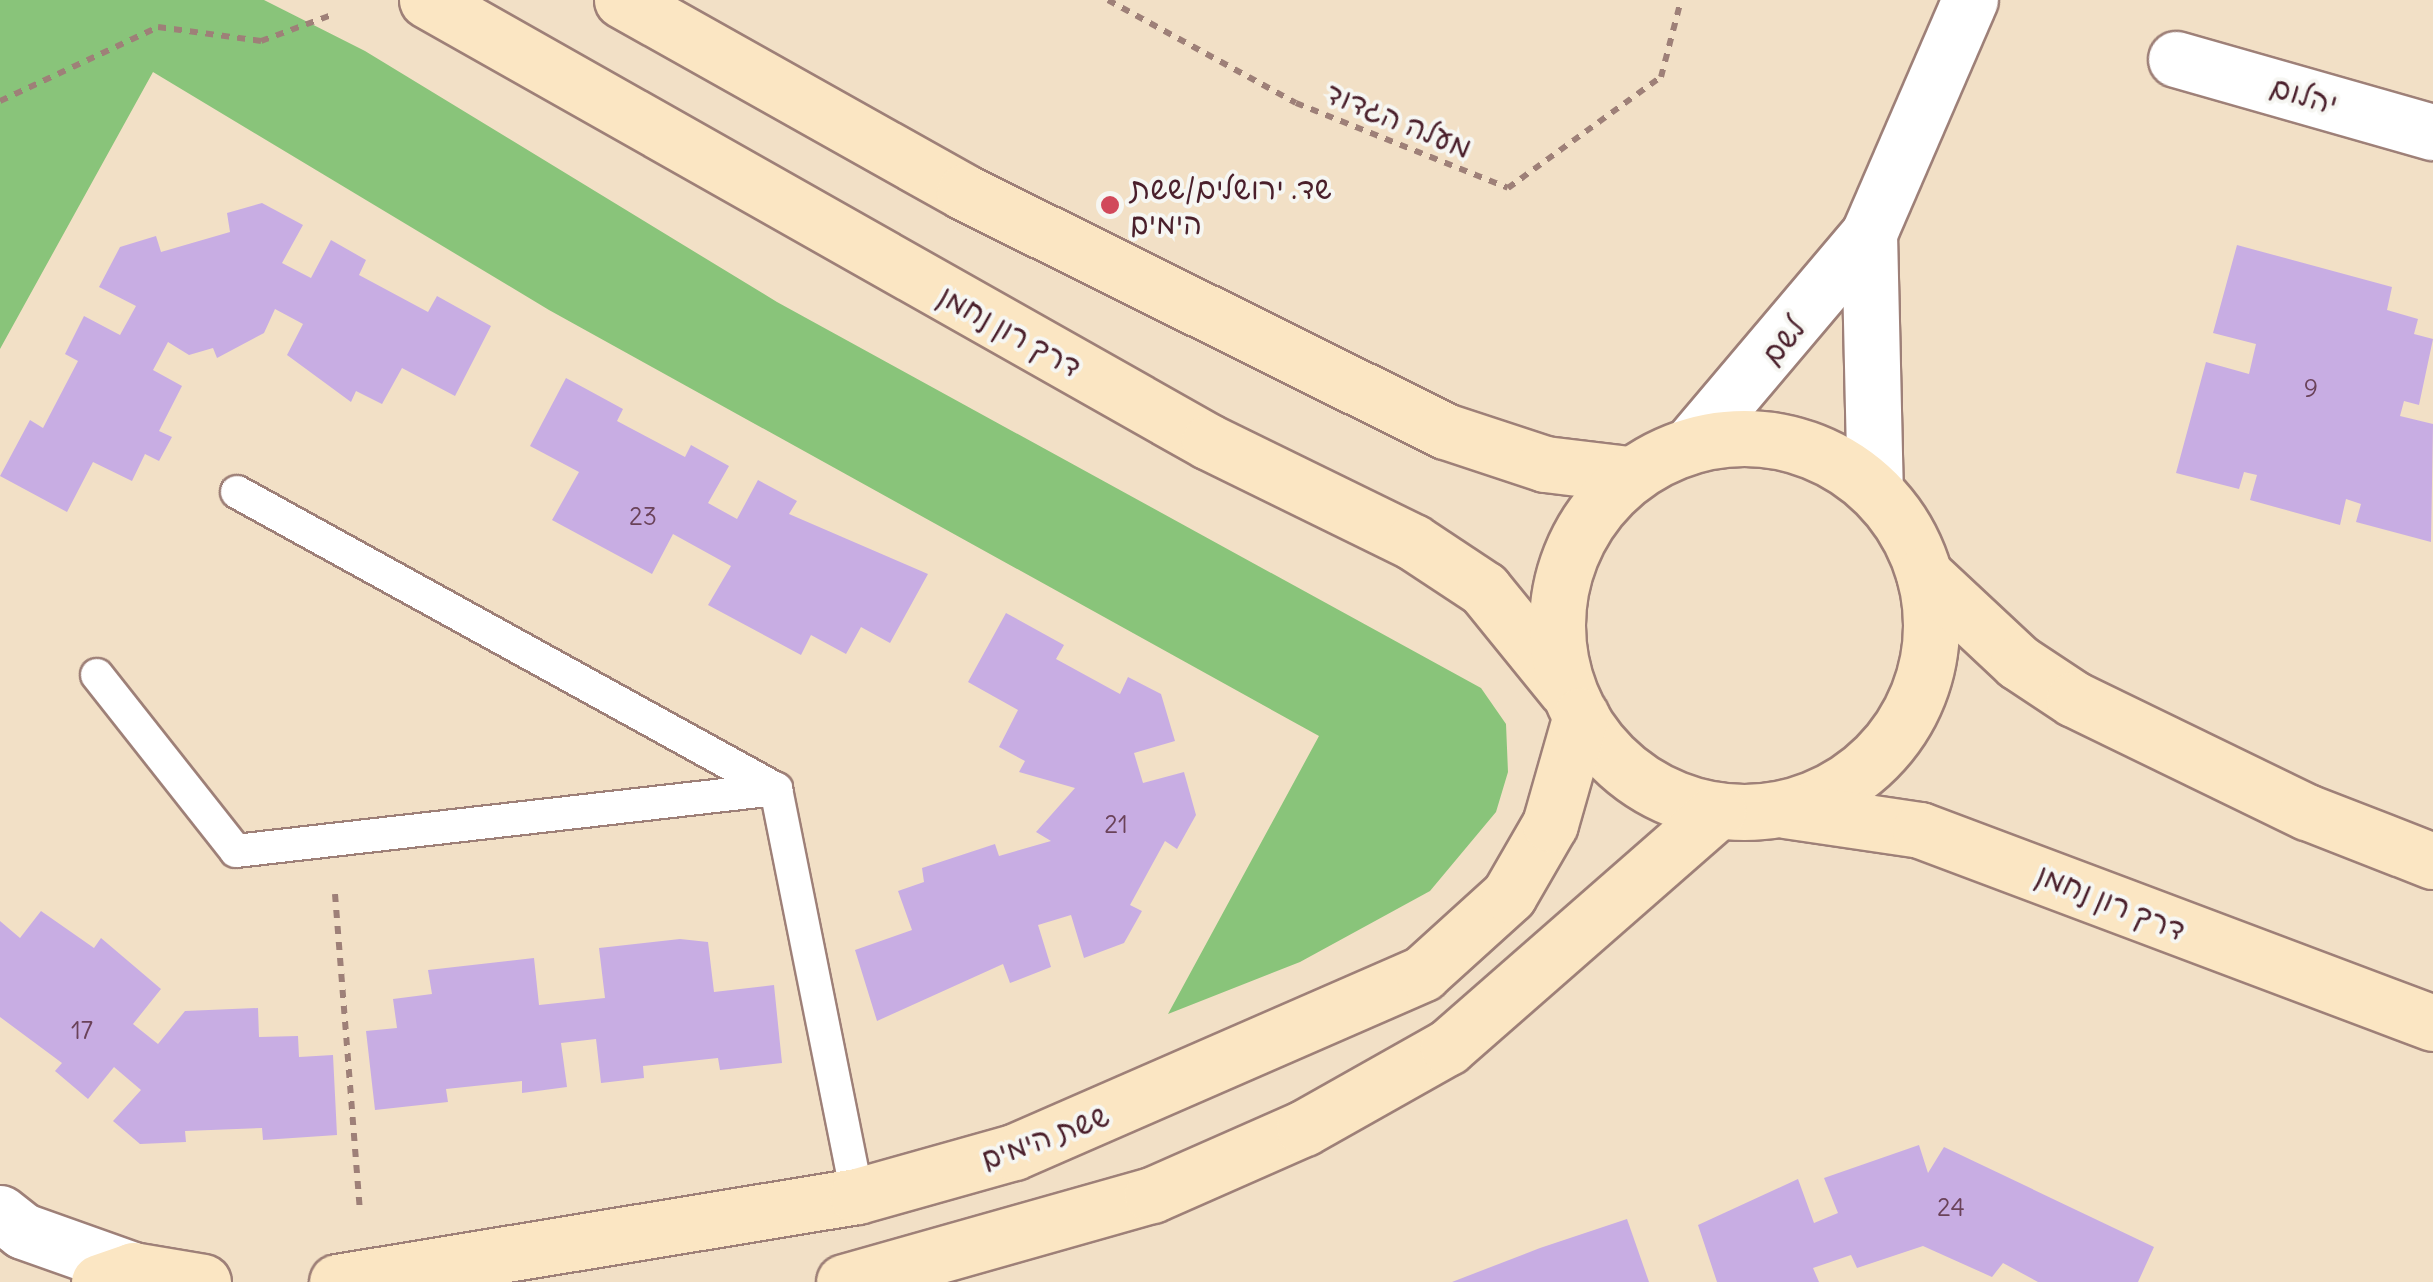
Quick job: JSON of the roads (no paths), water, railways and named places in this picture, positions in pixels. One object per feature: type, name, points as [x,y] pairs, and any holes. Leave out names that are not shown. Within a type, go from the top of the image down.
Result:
[{"type":"main road","name":"דרך רון נחמן","points":[[427,0],[1210,442],[1414,542],[1484,589],[1574,703],[1604,752],[1654,790],[1718,811],[1782,810],[1920,830],[2433,1023]]},
{"type":"main road","points":[[622,0],[964,192],[1445,432],[1545,464],[1628,474]]},
{"type":"main road","points":[[1574,703],[1554,607],[1582,526],[1628,474],[1691,444],[1787,440],[1874,489],[1924,574],[2018,662],[2074,699],[2306,812],[2433,861]]},
{"type":"main road","points":[[1782,810],[1840,787],[1886,749],[1921,689],[1932,632],[1924,574]]},
{"type":"main road","name":"ששת הימים","points":[[337,1282],[857,1196],[1014,1152],[1423,973],[1509,894],[1550,824],[1574,703]]},
{"type":"main road","points":[[844,1282],[1152,1195],[1304,1128],[1448,1047],[1718,811]]},
{"type":"main road","points":[[116,1276],[202,1282]]},
{"type":"street","name":"לשם","points":[[1691,444],[1869,246],[1970,0]]},
{"type":"street","name":"יהלום","points":[[2176,59],[2433,132]]},
{"type":"street","name":"לשם","points":[[1869,246],[1874,489]]},
{"type":"street","points":[[0,1212],[23,1230],[116,1276]]},
{"type":"lane","points":[[237,492],[776,789],[857,1196]]},
{"type":"lane","points":[[96,675],[236,851],[331,846],[776,789]]},
{"type":"place","name":"שד. ירושלים/ששת הימים","points":[[1110,205]]}]
